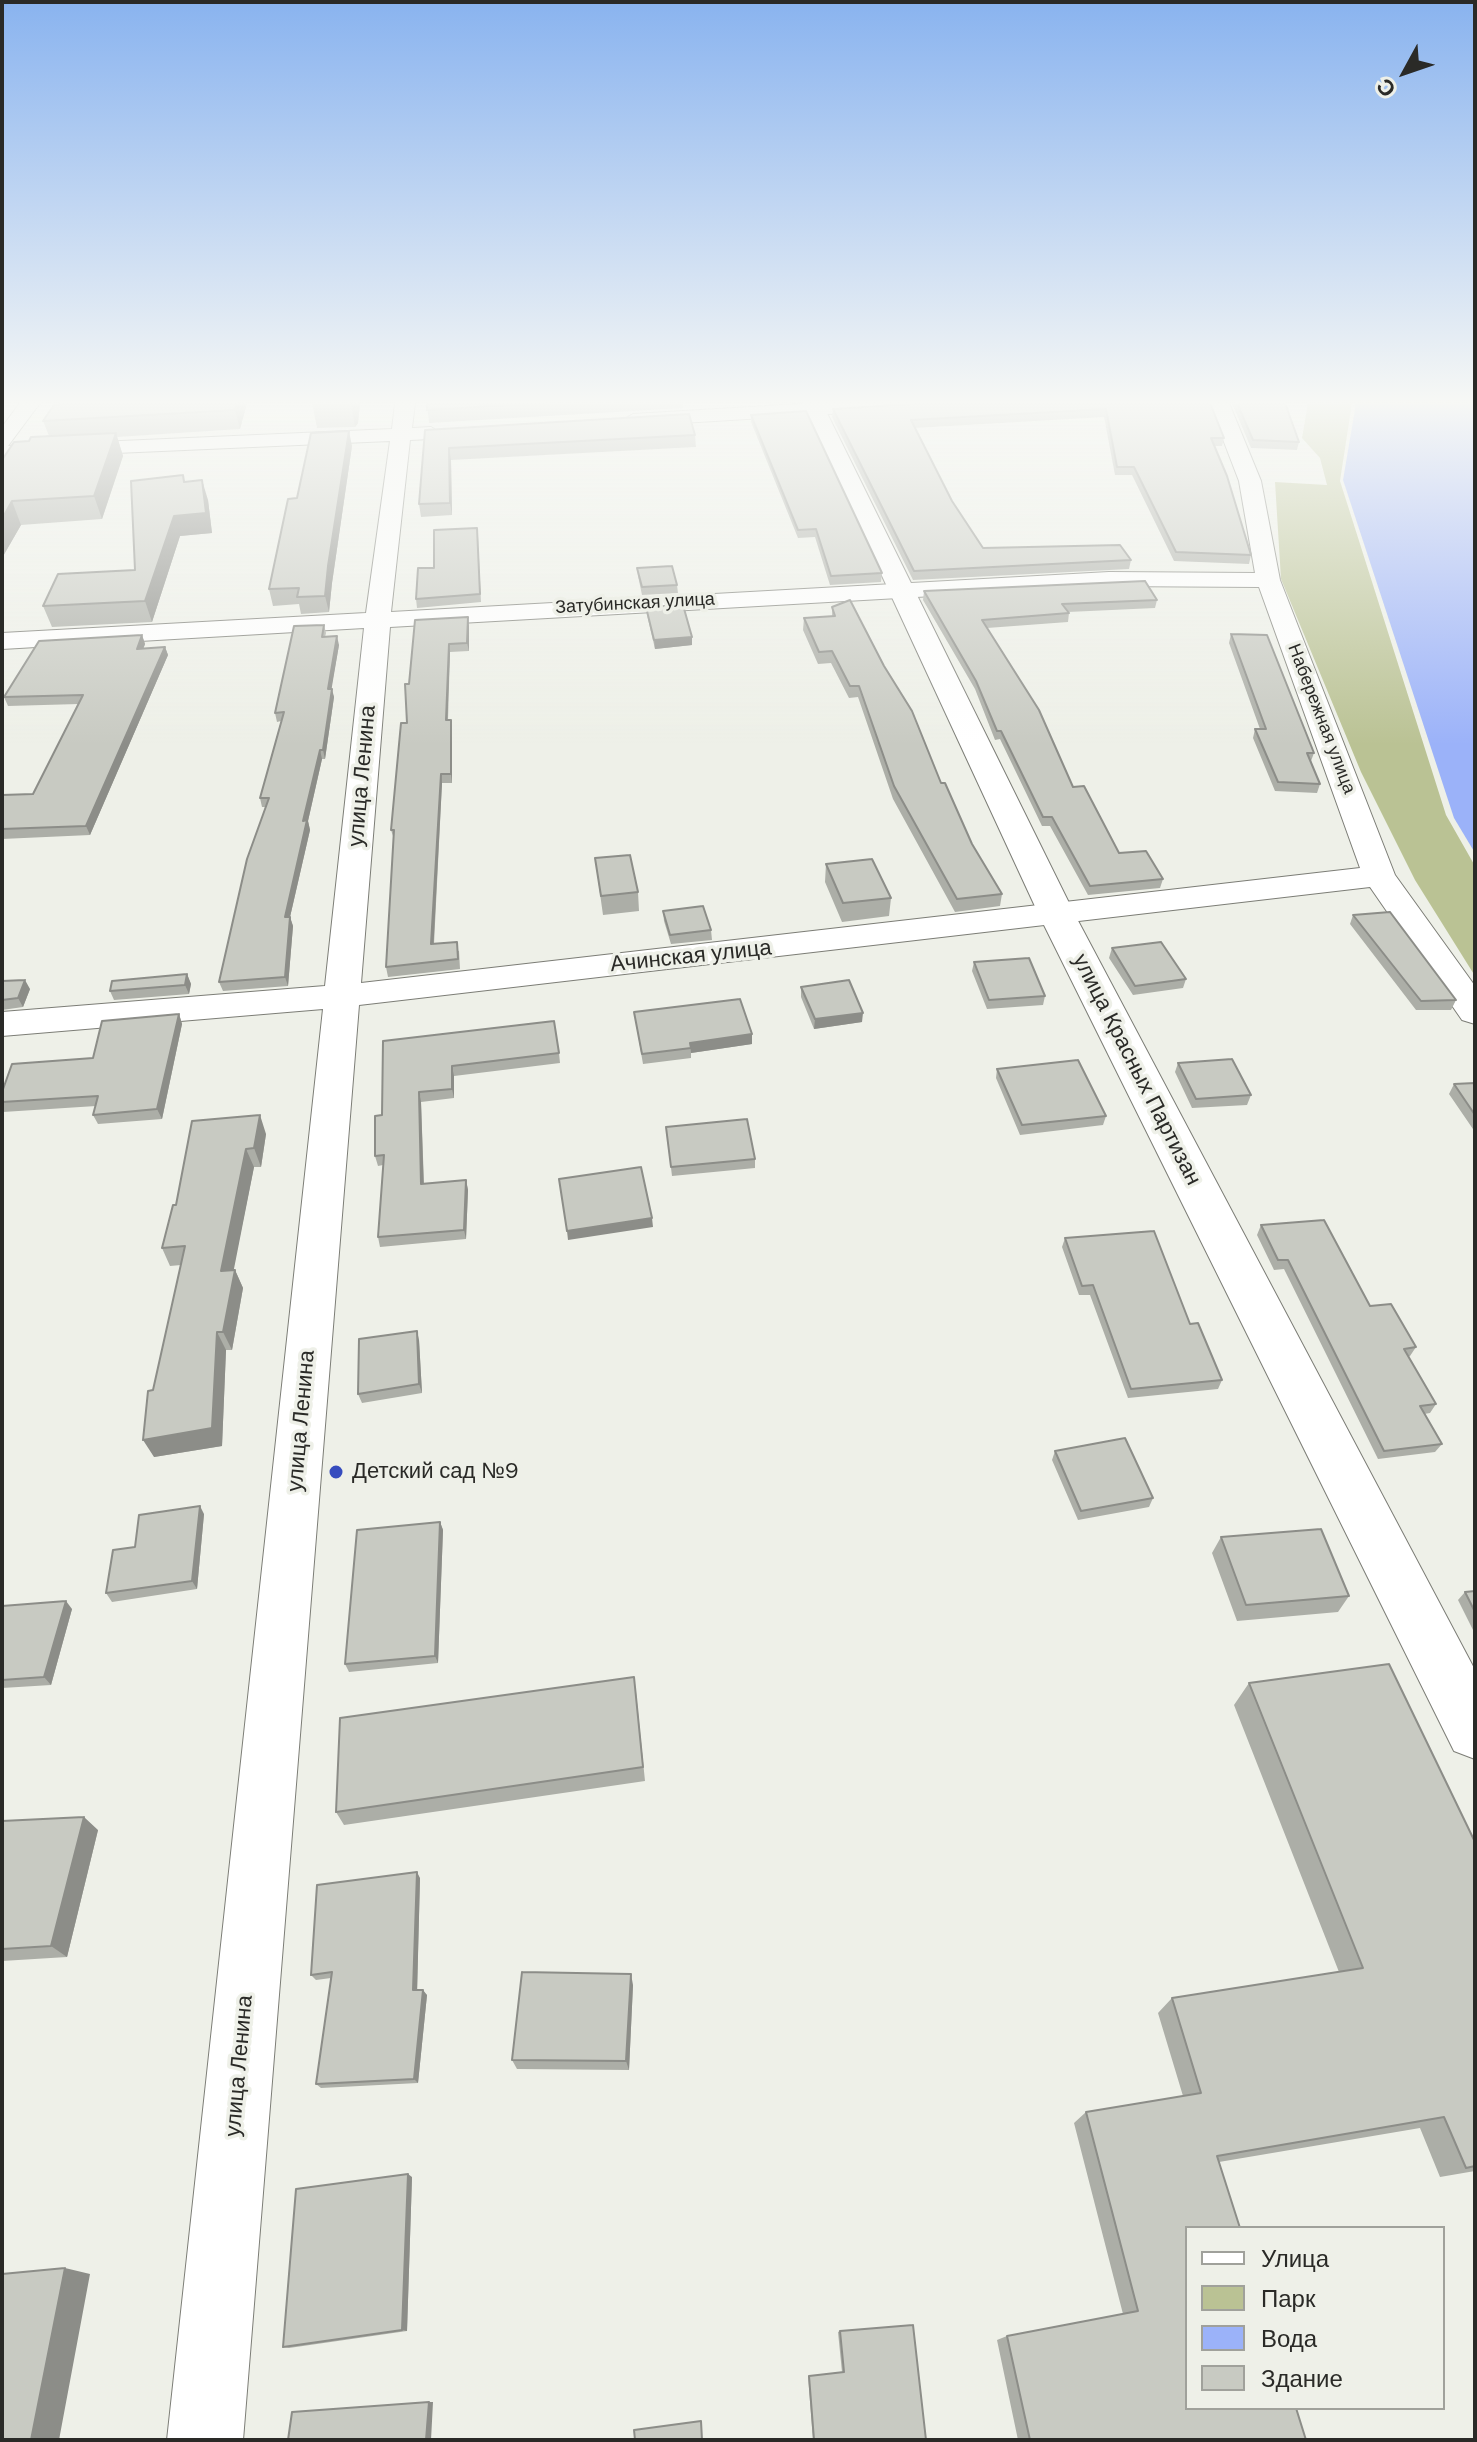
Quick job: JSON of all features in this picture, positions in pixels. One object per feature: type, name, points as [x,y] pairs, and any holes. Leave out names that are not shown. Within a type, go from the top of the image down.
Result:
[{"type":"main road","name":"улица Красных Партизан","points":[[868,517],[1057,915],[1475,1730]]},
{"type":"street","name":"улица Ленина","points":[[205,2440],[378,619],[391,517]]},
{"type":"street","name":"Набережная улица","points":[[1257,517],[1268,580],[1379,876],[1475,1012]]},
{"type":"street","name":"Затубинская улица","points":[[2,641],[1109,579],[1268,580]]},
{"type":"street","name":"Ачинская улица","points":[[2,1024],[343,996],[1379,876]]},
{"type":"green space","points":[[1277,517],[1351,517],[1446,815],[1475,866],[1475,976],[1415,880],[1361,772],[1281,579]]},
{"type":"water","points":[[1355,517],[1475,517],[1475,853],[1454,818]]},
{"type":"building","points":[[133,517],[174,517],[145,601],[43,606],[58,574],[135,570]]},
{"type":"building","points":[[284,517],[336,517],[325,596],[297,597],[299,588],[269,589]]},
{"type":"building","points":[[793,517],[856,517],[882,573],[831,576],[816,529],[798,530]]},
{"type":"building","points":[[887,517],[963,517],[983,548],[1120,545],[1131,560],[914,571]]},
{"type":"building","points":[[1159,517],[1239,517],[1251,555],[1176,552]]},
{"type":"building","points":[[477,528],[480,594],[416,599],[418,568],[434,568],[434,530]]},
{"type":"building","points":[[672,566],[677,585],[642,587],[637,568]]},
{"type":"building","points":[[1145,581],[1157,600],[1062,604],[1069,613],[982,620],[1039,710],[1073,787],[1084,786],[1119,853],[1146,851],[1163,879],[1090,886],[1052,817],[1043,817],[1001,731],[997,731],[976,681],[924,591]]},
{"type":"building","points":[[850,600],[884,666],[912,711],[941,783],[945,783],[972,844],[1002,894],[957,899],[894,786],[859,686],[850,686],[832,651],[819,652],[804,618],[835,616],[832,607]]},
{"type":"building","points":[[683,605],[692,637],[654,640],[646,607]]},
{"type":"building","points":[[468,617],[467,643],[449,644],[446,720],[451,720],[451,774],[441,774],[431,944],[457,942],[458,959],[386,967],[394,830],[391,830],[401,723],[407,723],[405,684],[409,684],[415,620]]},
{"type":"building","points":[[324,625],[322,637],[337,636],[328,689],[332,689],[323,750],[320,750],[303,821],[307,820],[285,917],[290,917],[285,977],[219,982],[247,859],[269,798],[260,798],[284,712],[275,713],[294,626]]},
{"type":"building","points":[[1231,634],[1267,635],[1314,753],[1307,753],[1320,784],[1278,782],[1255,729],[1266,729]]},
{"type":"building","points":[[142,635],[137,649],[165,647],[86,826],[2,829],[2,795],[33,794],[83,695],[4,697],[39,641]]},
{"type":"building","points":[[630,855],[638,892],[601,896],[595,858]]},
{"type":"building","points":[[872,859],[891,898],[843,903],[826,864]]},
{"type":"building","points":[[703,906],[711,930],[670,935],[663,911]]},
{"type":"building","points":[[1390,912],[1456,1000],[1421,1001],[1353,915]]},
{"type":"building","points":[[1161,942],[1186,979],[1135,986],[1112,948]]},
{"type":"building","points":[[1029,958],[1045,996],[989,1000],[974,962]]},
{"type":"building","points":[[187,974],[185,985],[110,991],[112,981]]},
{"type":"building","points":[[25,980],[18,998],[2,1000],[2,981]]},
{"type":"building","points":[[849,980],[863,1013],[815,1019],[801,987]]},
{"type":"building","points":[[740,999],[752,1034],[690,1043],[691,1048],[642,1054],[634,1012]]},
{"type":"building","points":[[179,1014],[157,1109],[93,1115],[98,1096],[2,1102],[2,1092],[12,1064],[93,1058],[102,1021]]},
{"type":"building","points":[[554,1021],[559,1053],[452,1066],[452,1089],[419,1092],[421,1184],[466,1180],[464,1230],[378,1237],[384,1155],[375,1156],[375,1116],[382,1115],[383,1041]]},
{"type":"building","points":[[1232,1059],[1251,1095],[1196,1099],[1178,1063]]},
{"type":"building","points":[[1078,1060],[1106,1116],[1022,1125],[997,1069]]},
{"type":"building","points":[[1475,1083],[1475,1115],[1454,1084]]},
{"type":"building","points":[[260,1115],[254,1148],[246,1149],[221,1271],[235,1270],[223,1332],[217,1332],[212,1428],[143,1440],[148,1391],[153,1390],[185,1246],[162,1248],[173,1205],[176,1205],[192,1121]]},
{"type":"building","points":[[747,1119],[755,1159],[671,1167],[666,1127]]},
{"type":"building","points":[[641,1167],[652,1218],[567,1231],[559,1179]]},
{"type":"building","points":[[1324,1220],[1370,1306],[1391,1304],[1416,1347],[1404,1349],[1436,1404],[1420,1406],[1442,1444],[1384,1451],[1288,1260],[1278,1260],[1261,1225]]},
{"type":"building","points":[[1154,1231],[1190,1324],[1198,1323],[1222,1380],[1131,1389],[1093,1285],[1082,1286],[1065,1238]]},
{"type":"building","points":[[417,1331],[419,1384],[358,1394],[359,1339]]},
{"type":"building","points":[[1125,1438],[1153,1498],[1081,1511],[1055,1451]]},
{"type":"building","points":[[200,1506],[192,1581],[106,1593],[113,1550],[135,1547],[139,1515]]},
{"type":"building","points":[[440,1522],[435,1656],[345,1664],[357,1530]]},
{"type":"building","points":[[1321,1529],[1349,1596],[1246,1605],[1221,1537]]},
{"type":"building","points":[[1475,1591],[1475,1612],[1465,1592]]},
{"type":"building","points":[[66,1601],[44,1677],[2,1680],[2,1606]]},
{"type":"building","points":[[1389,1664],[1475,1842],[1475,2166],[1466,2168],[1444,2117],[1217,2156],[1239,2226],[1185,2226],[1185,2410],[1297,2410],[1306,2440],[1030,2440],[1007,2336],[1138,2311],[1086,2112],[1201,2093],[1172,1998],[1363,1968],[1249,1683]]},
{"type":"building","points":[[634,1677],[643,1767],[336,1812],[340,1718]]},
{"type":"building","points":[[84,1817],[51,1946],[2,1949],[2,1821]]},
{"type":"building","points":[[417,1872],[413,1990],[423,1990],[414,2079],[316,2084],[332,1972],[311,1975],[317,1885]]},
{"type":"building","points":[[522,1972],[631,1974],[626,2061],[512,2060]]},
{"type":"building","points":[[408,2174],[402,2330],[283,2347],[296,2189]]},
{"type":"building","points":[[65,2268],[31,2440],[2,2440],[2,2274]]},
{"type":"building","points":[[913,2325],[926,2440],[814,2440],[809,2376],[844,2372],[840,2331]]},
{"type":"building","points":[[429,2402],[426,2440],[288,2440],[292,2412]]},
{"type":"building","points":[[701,2421],[702,2440],[635,2440],[634,2430]]},
{"type":"place","name":"Детский сад №9","points":[[336,1472]]}]
